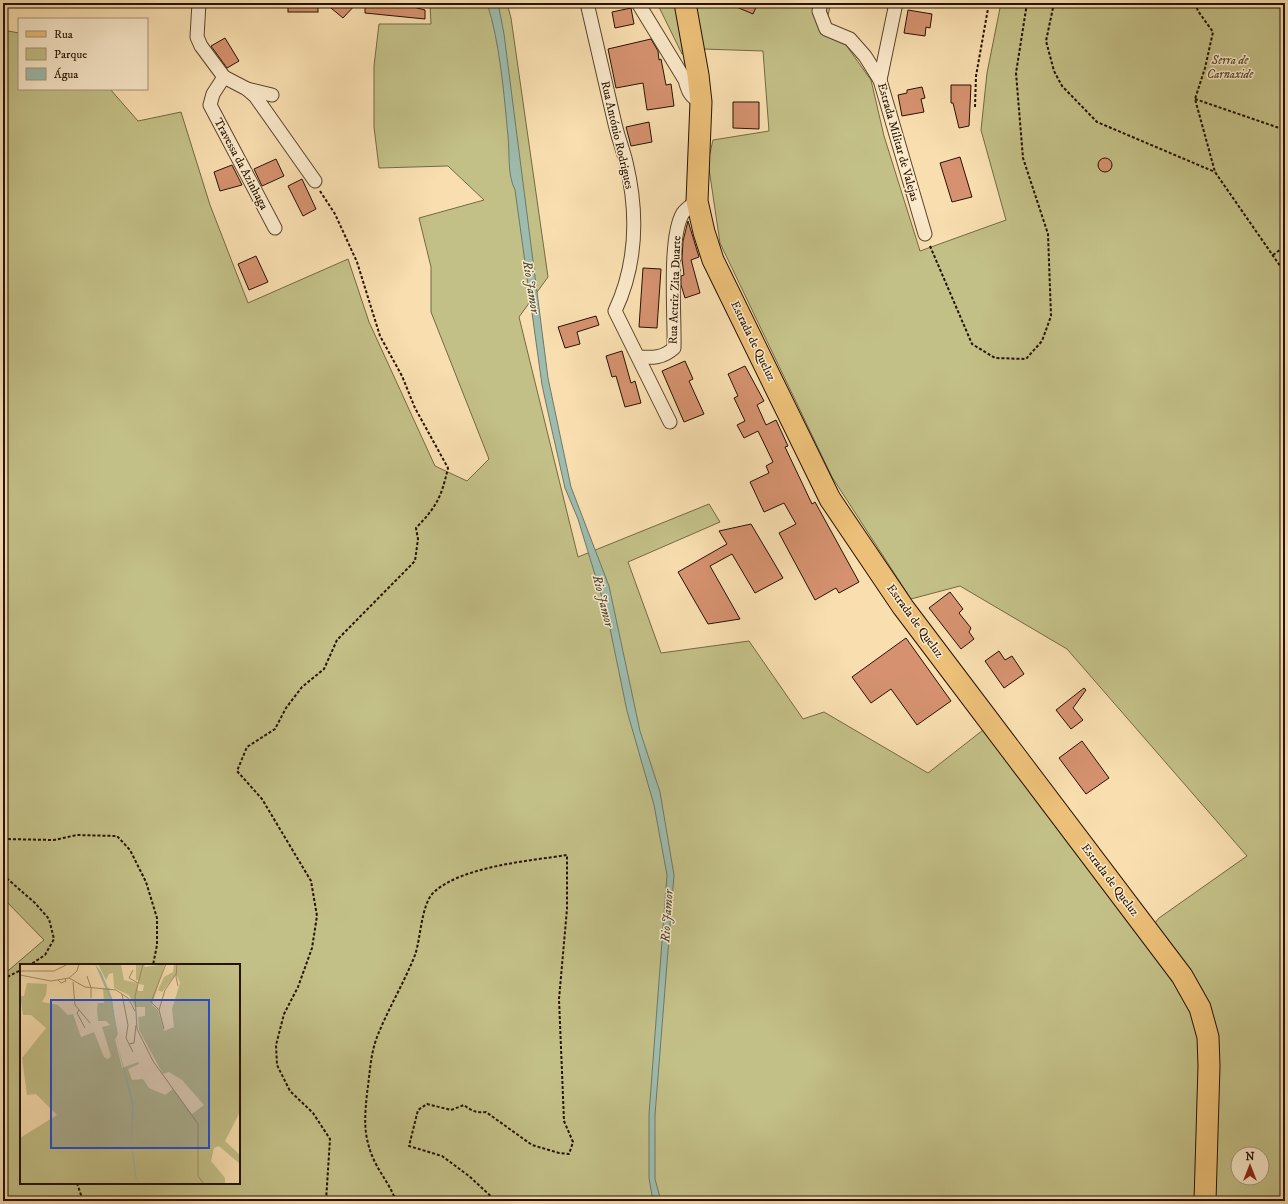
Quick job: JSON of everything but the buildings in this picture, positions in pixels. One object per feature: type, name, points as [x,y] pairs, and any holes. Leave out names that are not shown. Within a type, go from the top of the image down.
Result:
[{"type":"main road","name":"Estrada de Queluz","points":[[685,3],[698,75],[701,102],[697,201],[712,260],[830,499],[903,607],[1182,976],[1200,1008],[1208,1037],[1209,1066],[1205,1201]]},
{"type":"street","points":[[199,3],[197,37],[201,46],[224,77],[247,89],[255,96],[315,182]]},
{"type":"street","name":"Rua António Rodrigues","points":[[587,3],[617,132],[626,162],[632,201],[634,238],[630,267],[622,297],[615,311],[670,422]]},
{"type":"street","points":[[638,3],[684,80],[692,98],[701,102]]},
{"type":"street","name":"Estrada Militar de Valejas","points":[[821,3],[819,11],[826,29],[850,39],[865,56],[880,80],[925,234]]},
{"type":"street","points":[[880,80],[896,3]]},
{"type":"street","name":"Travessa da Azinhaga","points":[[224,77],[213,94],[210,105],[275,228]]},
{"type":"street","points":[[247,89],[272,95]]},
{"type":"street","name":"Rua Actriz Zita Duarte","points":[[639,357],[666,355],[674,348],[674,250],[682,215],[687,208],[697,201]]},
{"type":"path","points":[[975,107],[976,76],[989,3]]},
{"type":"path","points":[[925,234],[972,344],[995,358],[1026,359],[1042,341],[1051,316],[1048,234],[1023,158],[1016,73],[1028,3]]},
{"type":"path","points":[[1054,3],[1046,41],[1054,71],[1062,86],[1097,122],[1216,172]]},
{"type":"path","points":[[1196,3],[1198,11],[1213,32],[1205,68],[1195,99],[1216,172],[1285,273]]},
{"type":"path","points":[[1195,99],[1285,130]]},
{"type":"path","points":[[315,182],[335,214],[357,262],[380,336],[402,376],[415,408],[448,468],[443,489],[434,509],[416,528],[418,539],[416,560],[337,640],[324,669],[302,687],[286,708],[275,729],[247,747],[237,771],[269,809],[292,851],[311,881],[317,916],[312,948],[298,987],[284,1014],[276,1045],[277,1065],[290,1091],[313,1113],[330,1139],[326,1201]]},
{"type":"path","points":[[1273,255],[1285,246]]},
{"type":"path","points":[[3,839],[54,840],[77,835],[117,836],[130,850],[146,882],[157,918],[157,945],[152,964]]},
{"type":"path","points":[[396,1201],[370,1152],[364,1121],[370,1063],[377,1037],[409,971],[416,951],[423,914],[432,893],[445,884],[478,872],[513,863],[567,855],[567,909],[559,999],[564,1121],[573,1142],[569,1154],[559,1153],[532,1145],[486,1112],[469,1110],[464,1105],[450,1110],[427,1104],[418,1110],[409,1146],[442,1156],[469,1176],[496,1201]]},
{"type":"path","points":[[3,875],[36,903],[49,919],[54,939],[46,955],[32,964]]},
{"type":"path","points":[[3,979],[20,970]]},
{"type":"path","points":[[77,1184],[83,1201]]},
{"type":"green space","name":"Serra de Carnaxide","points":[[430,3],[507,3],[511,18],[548,277],[519,317],[578,557],[709,504],[720,522],[628,562],[661,653],[749,641],[803,719],[824,712],[928,773],[992,723],[1148,931],[1159,918],[1247,856],[1067,649],[960,586],[911,599],[832,477],[720,243],[708,162],[713,140],[769,131],[763,51],[703,49],[682,54],[657,3],[831,3],[823,35],[846,45],[871,80],[884,136],[920,251],[1006,220],[981,130],[987,73],[1001,3],[1285,3],[1285,1201],[3,1201],[3,973],[9,970],[44,940],[3,898],[3,30],[18,33],[18,90],[111,90],[138,121],[181,112],[210,205],[248,303],[348,259],[369,322],[435,466],[467,481],[489,459],[431,312],[431,267],[419,218],[484,200],[448,166],[379,168],[374,127],[374,66],[379,24],[431,24]]},
{"type":"water","name":"Rio Jamor","points":[[487,3],[498,3],[504,34],[548,378],[571,487],[609,586],[640,731],[660,792],[674,875],[655,1115],[655,1179],[661,1201],[653,1201],[649,1178],[649,1114],[667,875],[654,805],[627,711],[607,614],[578,519],[565,488],[542,385],[515,190],[512,184],[510,171],[501,69]]}]
